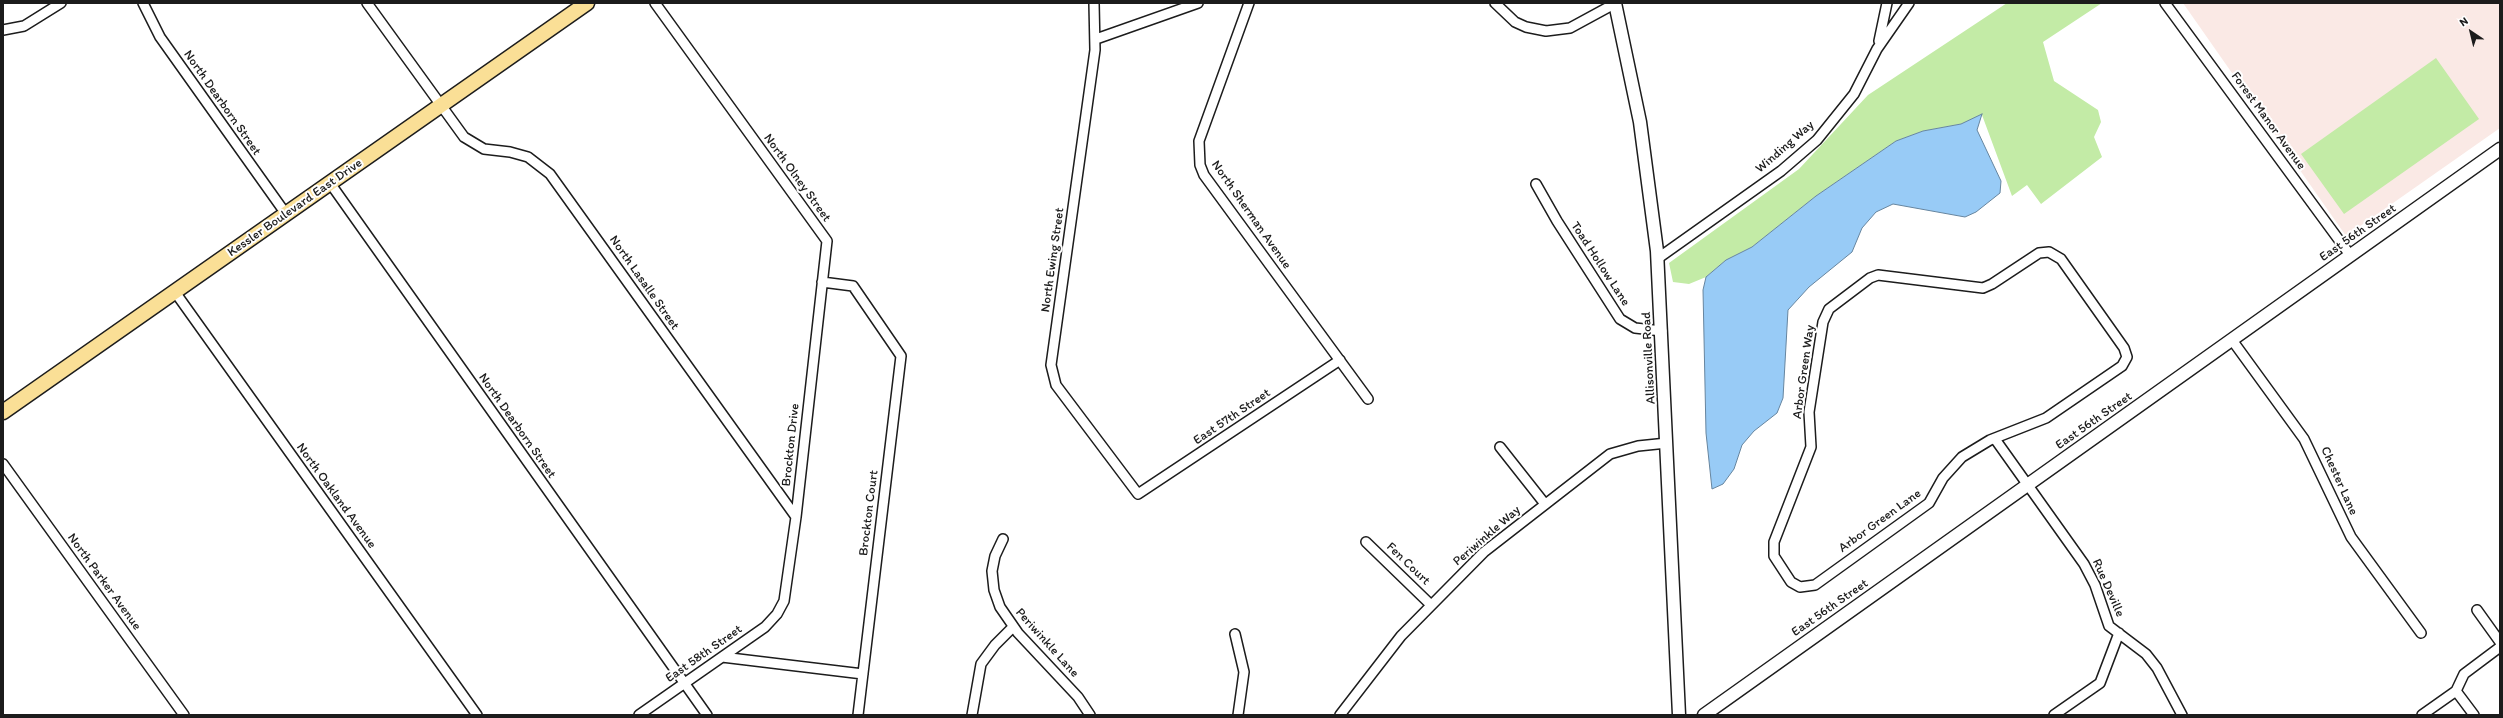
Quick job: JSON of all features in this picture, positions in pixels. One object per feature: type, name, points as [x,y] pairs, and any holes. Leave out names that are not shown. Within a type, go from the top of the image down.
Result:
[{"type":"main road","name":"Kessler Boulevard East Drive","points":[[3,412],[587,3]]},
{"type":"street","points":[[3,30],[32,22],[61,3]]},
{"type":"street","name":"North Dearborn Street","points":[[143,3],[160,37],[286,214]]},
{"type":"street","name":"North Lasalle Street","points":[[367,3],[458,131],[471,143],[484,150],[524,155],[536,161],[550,174],[796,517]]},
{"type":"street","name":"North Olney Street","points":[[655,3],[827,240],[822,282]]},
{"type":"street","name":"North Ewing Street","points":[[1094,3],[1096,39],[1051,370],[1056,385],[1138,494]]},
{"type":"street","points":[[1096,39],[1198,3]]},
{"type":"street","name":"North Sherman Avenue","points":[[1249,3],[1199,141],[1199,163],[1204,174],[1368,399]]},
{"type":"street","points":[[1495,3],[1515,22],[1546,31],[1570,28],[1615,3]]},
{"type":"street","name":"Allisonville Road","points":[[1615,3],[1632,79],[1643,142],[1657,259],[1662,331],[1679,715]]},
{"type":"street","points":[[1877,49],[1887,3]]},
{"type":"street","name":"Winding Way","points":[[1657,259],[1781,171],[1817,140],[1854,94],[1877,49],[1909,3]]},
{"type":"street","name":"Forest Manor Avenue","points":[[2165,3],[2350,255]]},
{"type":"street","name":"East 56th Street","points":[[1704,715],[2500,149]]},
{"type":"street","name":"North Dearborn Street","points":[[330,183],[685,684]]},
{"type":"street","name":"Toad Hollow Lane","points":[[1536,184],[1557,221],[1620,319],[1635,328],[1662,331]]},
{"type":"street","name":"Arbor Green Way","points":[[1784,572],[1774,556],[1774,542],[1811,447],[1809,412],[1824,322],[1833,305],[1870,278],[1880,275],[1983,288],[1992,284],[2040,253],[2045,252],[2059,256],[2092,303]]},
{"type":"street","name":"Brockton Court","points":[[822,282],[853,286],[902,356],[858,715]]},
{"type":"street","name":"Brockton Drive","points":[[779,610],[787,592],[822,282]]},
{"type":"street","name":"North Oakland Avenue","points":[[175,292],[477,715]]},
{"type":"street","name":"Arbor Green Lane","points":[[1784,572],[1791,582],[1800,587],[1815,585],[1929,503],[1943,478],[1955,463],[1977,446],[2046,418],[2122,366],[2126,361],[2126,352],[2092,303]]},
{"type":"street","name":"Chester Lane","points":[[2232,340],[2304,438],[2351,537],[2422,633]]},
{"type":"street","name":"East 57th Street","points":[[1138,494],[1340,360]]},
{"type":"street","name":"Rue Deville","points":[[1995,439],[2084,564],[2095,585],[2110,626],[2146,654],[2157,668],[2182,715]]},
{"type":"street","name":"Periwinkle Way","points":[[1340,715],[1396,642],[1484,552],[1614,452],[1638,446],[1667,443]]},
{"type":"street","points":[[1500,447],[1545,504]]},
{"type":"street","name":"North Parker Avenue","points":[[3,464],[184,715]]},
{"type":"street","name":"Periwinkle Lane","points":[[1003,539],[995,556],[992,580],[998,603],[1013,627],[1080,700],[1090,715]]},
{"type":"street","name":"Fen Court","points":[[1366,542],[1432,605]]},
{"type":"street","name":"East 58th Street","points":[[639,715],[765,627],[779,610]]},
{"type":"street","points":[[2477,610],[2500,642]]},
{"type":"street","points":[[972,715],[981,664],[994,645],[1013,627]]},
{"type":"street","points":[[2054,715],[2100,683],[2119,633]]},
{"type":"street","points":[[1234,634],[1244,672],[1238,715]]},
{"type":"street","points":[[2422,715],[2456,690],[2464,674],[2500,647]]},
{"type":"street","points":[[722,657],[863,674]]},
{"type":"street","points":[[685,684],[707,715]]},
{"type":"street","points":[[2456,690],[2474,715]]},
{"type":"shaded area","points":[[2183,3],[2500,3],[2500,128],[2346,236]]},
{"type":"green space","points":[[2007,3],[2102,3],[2043,42],[2054,81],[2098,110],[2101,122],[2094,137],[2102,157],[2041,204],[2027,185],[2012,196],[1982,115],[1961,124],[1923,131],[1896,141],[1816,196],[1752,247],[1726,260],[1706,277],[1689,284],[1673,282],[1669,263],[1799,169],[1868,95]]},
{"type":"green space","points":[[2436,58],[2479,119],[2344,214],[2301,154]]},
{"type":"water","points":[[1982,114],[1977,130],[2001,181],[2000,193],[1976,212],[1965,217],[1893,204],[1876,212],[1862,228],[1852,252],[1809,287],[1788,310],[1783,398],[1777,413],[1754,431],[1742,445],[1734,469],[1723,484],[1712,489],[1706,433],[1703,290],[1706,277],[1726,260],[1752,247],[1816,196],[1896,141],[1923,131],[1961,124]]}]
